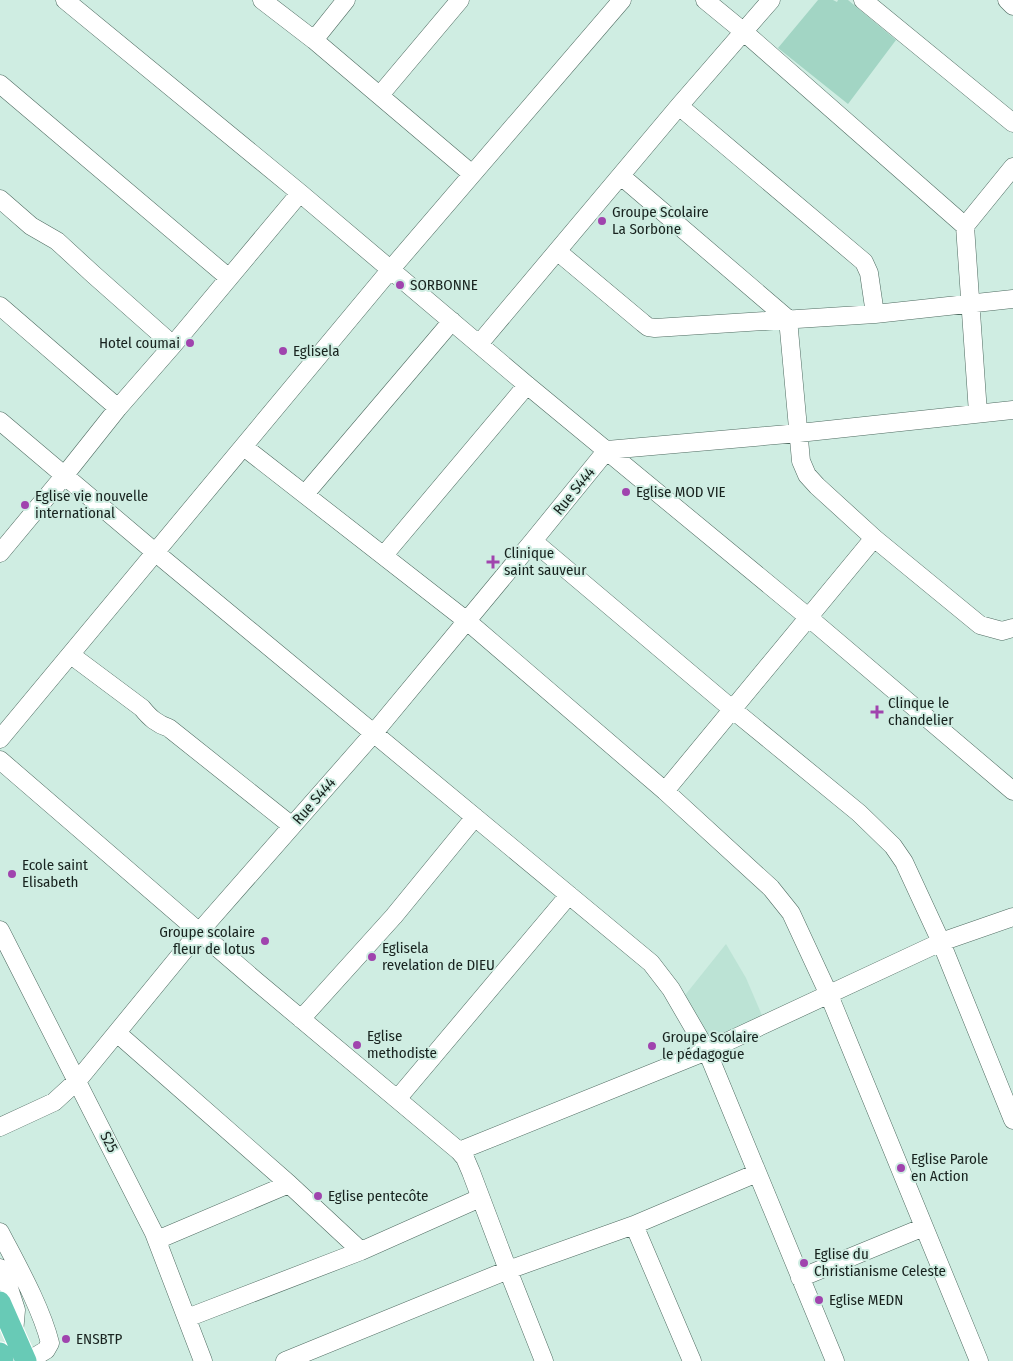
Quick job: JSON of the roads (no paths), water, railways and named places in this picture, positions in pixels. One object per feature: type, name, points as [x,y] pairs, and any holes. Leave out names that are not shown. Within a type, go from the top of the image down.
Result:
[{"type":"main road","points":[[0,1302],[27,1361]]},
{"type":"main road","points":[[0,1353],[3,1361]]},
{"type":"street","points":[[262,0],[314,40],[472,174]]},
{"type":"street","points":[[314,40],[346,0]]},
{"type":"street","points":[[380,95],[460,0]]},
{"type":"street","points":[[0,739],[391,269],[622,0]]},
{"type":"street","points":[[705,0],[965,226]]},
{"type":"street","points":[[480,344],[771,0]]},
{"type":"street","points":[[863,0],[1013,123]]},
{"type":"street","points":[[1007,0],[1013,6]]},
{"type":"street","points":[[71,2],[527,385],[808,617],[1013,791]]},
{"type":"street","points":[[0,84],[228,278]]},
{"type":"street","points":[[680,106],[864,262],[870,273],[875,314]]},
{"type":"street","points":[[978,413],[965,226],[1013,167]]},
{"type":"street","points":[[622,176],[788,320],[801,461],[807,475],[874,538],[980,625],[1002,631],[1013,628]]},
{"type":"street","points":[[2,547],[64,476],[118,408],[174,345],[300,193]]},
{"type":"street","points":[[0,199],[31,226],[57,241],[94,276],[174,345]]},
{"type":"street","points":[[557,251],[648,327],[875,314],[1013,299]]},
{"type":"street","points":[[0,306],[118,408]]},
{"type":"street","points":[[306,494],[452,321]]},
{"type":"street","points":[[384,555],[527,385]]},
{"type":"street","points":[[607,450],[799,433],[1013,410]]},
{"type":"street","points":[[0,421],[651,964],[671,989],[707,1051],[835,1361]]},
{"type":"street","points":[[244,447],[468,620],[665,791],[770,888],[791,913],[829,995],[979,1361]]},
{"type":"street","name":"Rue S444","points":[[0,1127],[54,1102],[78,1080],[200,931],[373,734],[534,541],[607,450]]},
{"type":"street","points":[[665,791],[874,538]]},
{"type":"street","points":[[534,541],[732,709],[860,813],[893,846],[904,862],[941,942],[1013,1120]]},
{"type":"street","points":[[71,655],[142,708],[158,724],[169,728],[292,826]]},
{"type":"street","points":[[0,760],[301,1019],[366,1074],[398,1098],[459,1151],[472,1172],[480,1198],[544,1361]]},
{"type":"street","points":[[301,1019],[394,916],[475,816]]},
{"type":"street","points":[[398,1098],[569,896]]},
{"type":"street","points":[[459,1151],[707,1051],[941,942],[1013,917]]},
{"type":"street","name":"S25","points":[[0,930],[78,1080],[157,1240],[203,1361]]},
{"type":"street","points":[[117,1033],[289,1184],[361,1251]]},
{"type":"street","points":[[285,1361],[508,1270],[634,1225],[757,1173]]},
{"type":"street","points":[[157,1240],[289,1184]]},
{"type":"street","points":[[187,1318],[361,1251],[480,1198]]},
{"type":"street","points":[[634,1225],[692,1361]]},
{"type":"street","points":[[800,1278],[924,1227]]},
{"type":"street","points":[[0,1232],[16,1310],[14,1333]]},
{"type":"street","points":[[10,1275],[48,1332],[50,1343],[46,1350],[27,1361]]},
{"type":"place","name":"Groupe Scolaire La Sorbone","points":[[602,221]]},
{"type":"place","name":"SORBONNE","points":[[400,285]]},
{"type":"place","name":"Hotel coumai","points":[[190,343]]},
{"type":"place","name":"Eglisela","points":[[283,351]]},
{"type":"place","name":"Eglise MOD VIE","points":[[626,492]]},
{"type":"place","name":"Eglise vie nouvelle international","points":[[25,505]]},
{"type":"place","name":"Clinique saint sauveur","points":[[493,562]]},
{"type":"place","name":"Clinque le chandelier","points":[[877,712]]},
{"type":"place","name":"Ecole saint Elisabeth","points":[[12,874]]},
{"type":"place","name":"Groupe scolaire fleur de lotus","points":[[265,941]]},
{"type":"place","name":"Eglisela revelation de DIEU","points":[[372,957]]},
{"type":"place","name":"Eglise methodiste","points":[[357,1045]]},
{"type":"place","name":"Groupe Scolaire le pédagogue","points":[[652,1046]]},
{"type":"place","name":"Eglise Parole en Action","points":[[901,1168]]},
{"type":"place","name":"Eglise pentecôte","points":[[318,1196]]},
{"type":"place","name":"Eglise du Christianisme Celeste","points":[[804,1263]]},
{"type":"place","name":"Eglise MEDN","points":[[819,1300]]},
{"type":"place","name":"ENSBTP","points":[[66,1339]]}]
